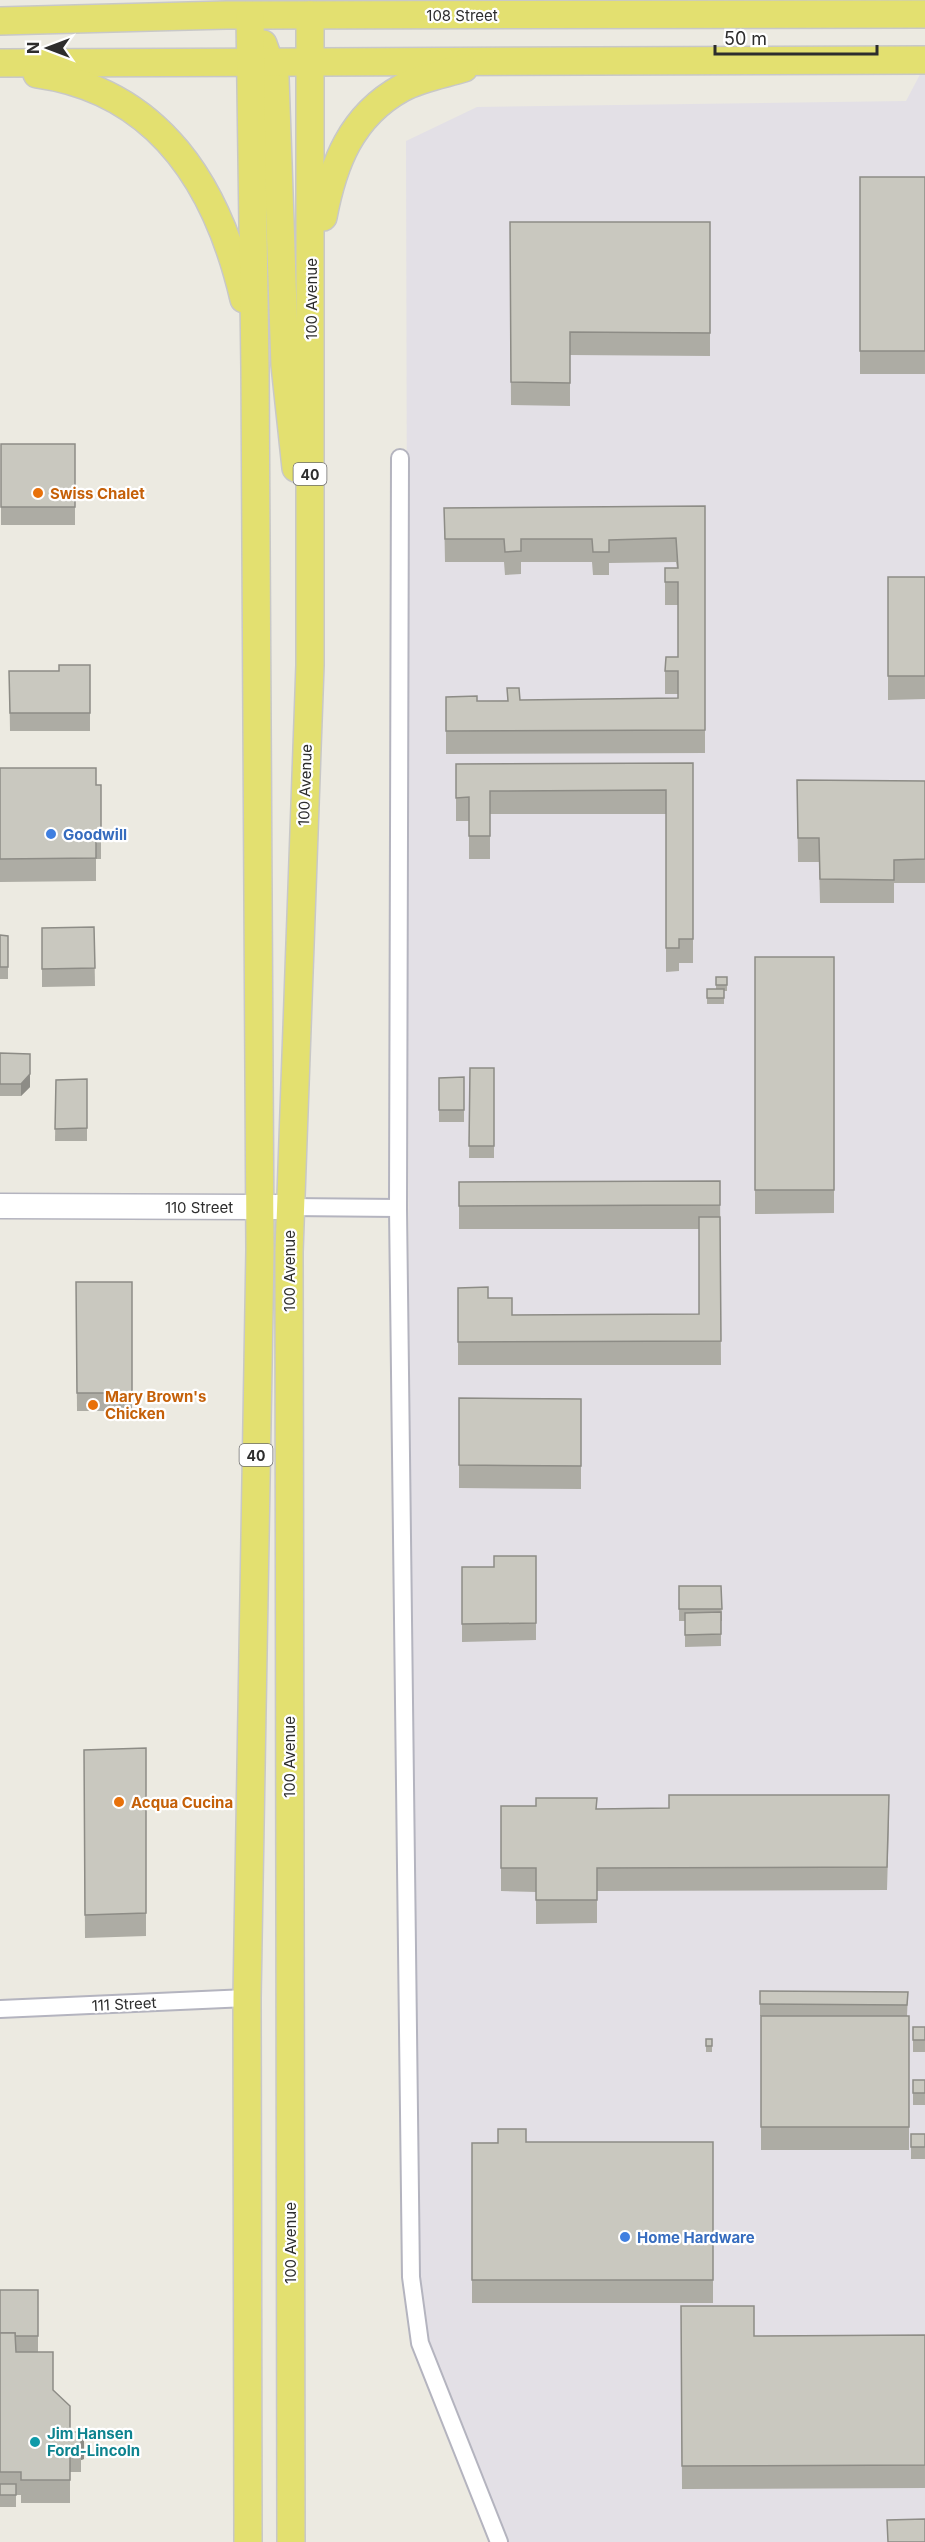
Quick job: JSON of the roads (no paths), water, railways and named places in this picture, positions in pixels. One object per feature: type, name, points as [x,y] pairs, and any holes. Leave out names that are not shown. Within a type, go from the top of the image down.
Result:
[{"type":"main road","points":[[80,17],[140,0]]},
{"type":"main road","points":[[449,0],[494,15]]},
{"type":"main road","name":"108 Street","points":[[0,21],[250,8],[494,15],[925,14]]},
{"type":"main road","name":"100 Avenue","points":[[248,2542],[247,1998],[260,1208],[255,368],[260,60],[250,8]]},
{"type":"main road","name":"100 Avenue","points":[[291,2542],[289,1207],[310,665],[311,60],[299,8]]},
{"type":"main road","points":[[260,60],[275,78],[285,365],[302,525],[310,665]]},
{"type":"main road","points":[[0,63],[260,60],[925,60]]},
{"type":"main road","points":[[311,283],[331,177],[358,125],[375,106],[403,87],[494,60]]},
{"type":"main road","points":[[0,69],[72,81],[110,95],[142,115],[168,139],[192,169],[226,236],[248,320],[255,368]]},
{"type":"street","points":[[400,458],[398,1208],[411,2277],[420,2343],[499,2542]]},
{"type":"street","name":"110 Street","points":[[0,1206],[398,1208]]},
{"type":"street","name":"111 Street","points":[[0,2009],[247,1998]]},
{"type":"place","name":"Swiss Chalet","points":[[38,493]]},
{"type":"place","name":"Goodwill","points":[[51,834]]},
{"type":"place","name":"Mary Brown's Chicken","points":[[93,1405]]},
{"type":"place","name":"Acqua Cucina","points":[[119,1802]]},
{"type":"place","name":"Home Hardware","points":[[625,2237]]},
{"type":"place","name":"Jim Hansen Ford-Lincoln","points":[[35,2442]]}]
